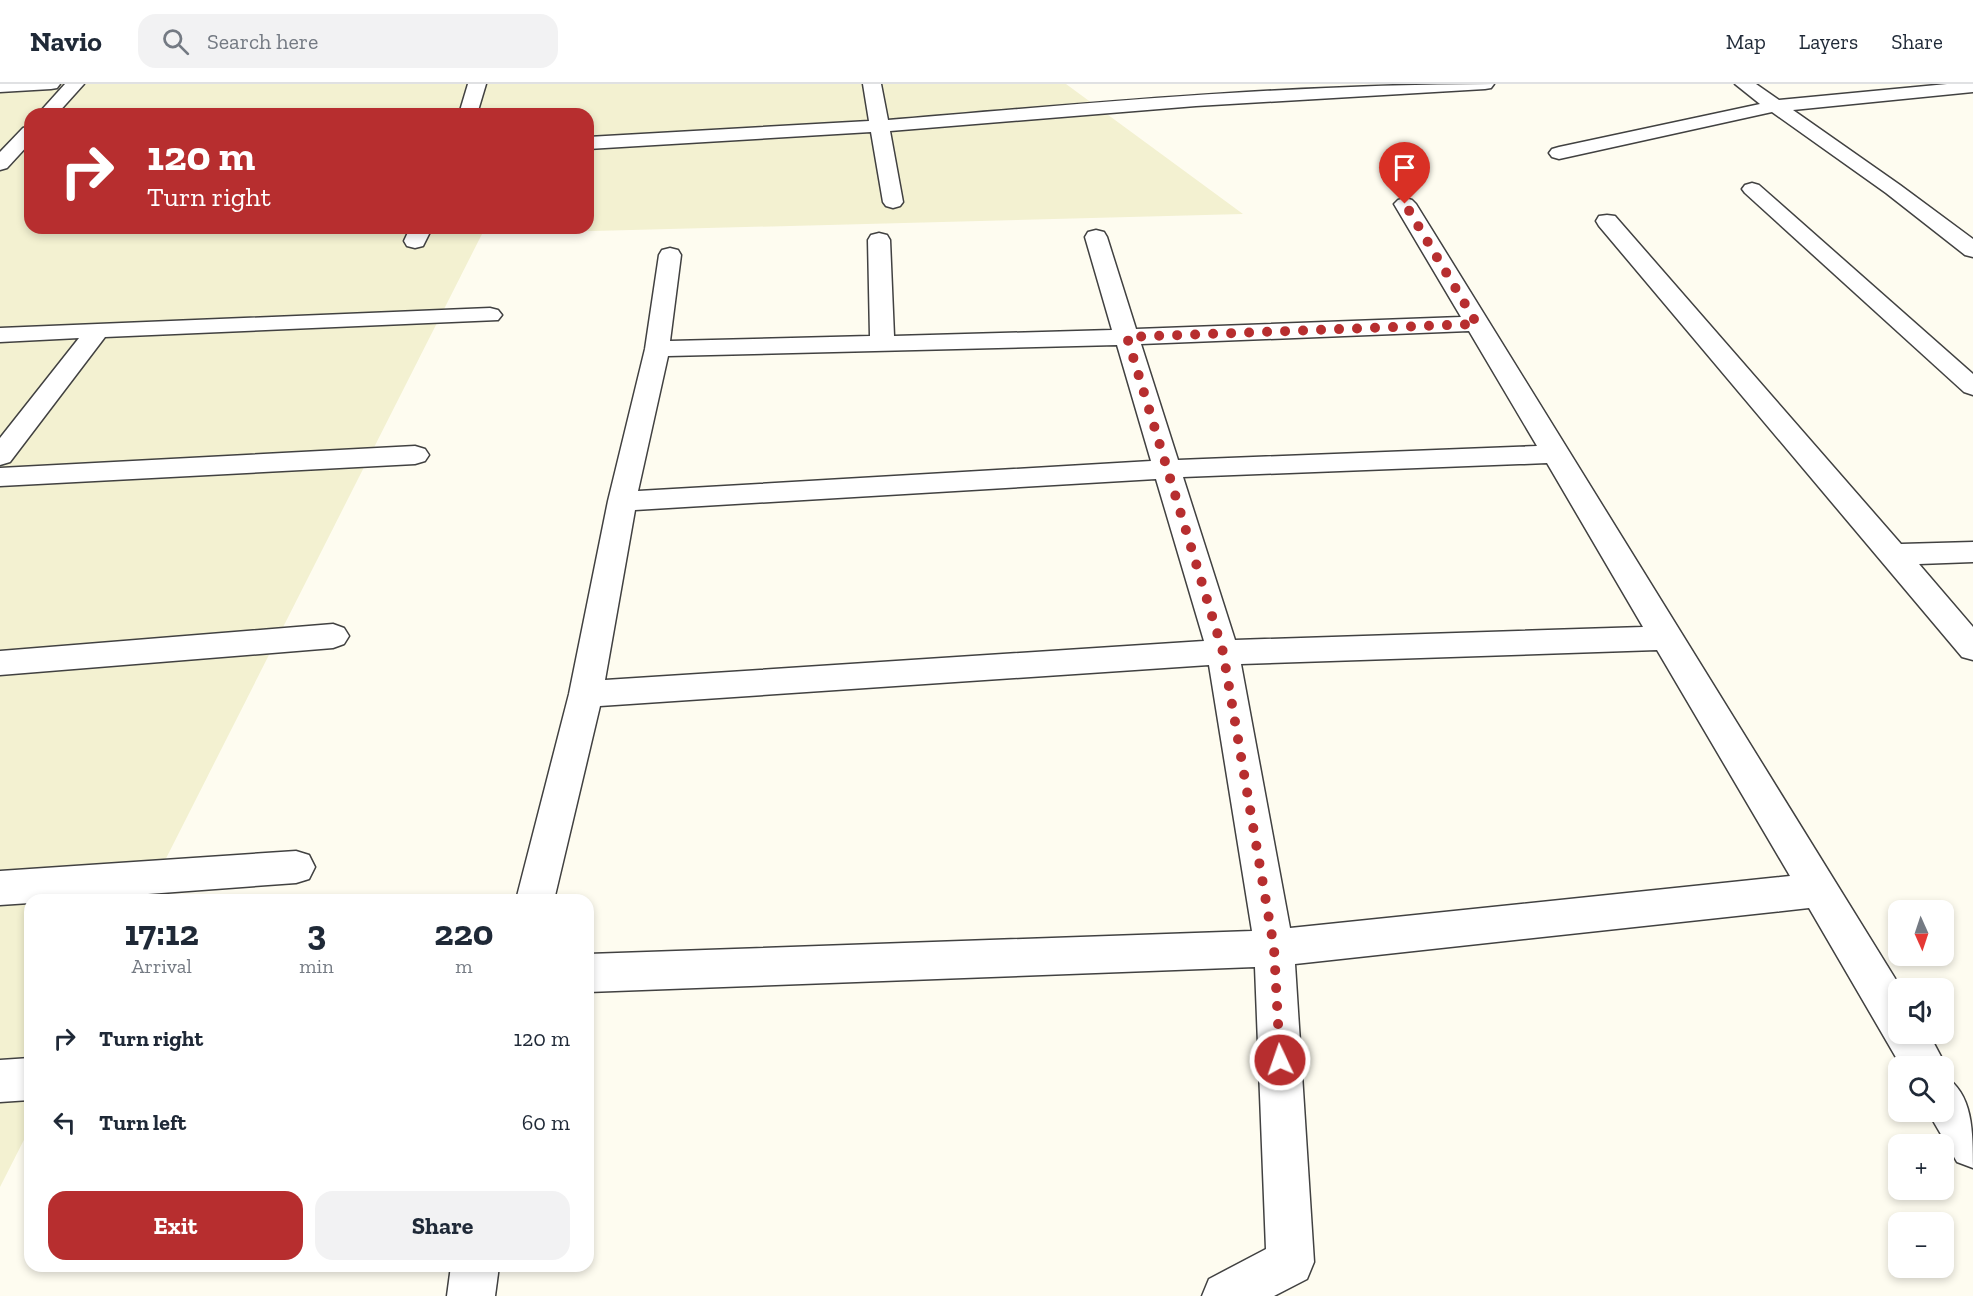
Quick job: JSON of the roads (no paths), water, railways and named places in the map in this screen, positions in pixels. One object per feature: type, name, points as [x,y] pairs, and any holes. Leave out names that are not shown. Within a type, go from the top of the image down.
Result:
[{"type":"street","points":[[0,87],[51,84]]},
{"type":"street","points":[[52,108],[75,84]]},
{"type":"street","points":[[470,108],[477,84]]},
{"type":"street","points":[[872,84],[894,202]]},
{"type":"street","points":[[594,143],[881,126],[1196,100],[1485,84]]},
{"type":"street","points":[[1744,84],[1893,189],[1973,250]]},
{"type":"street","points":[[1560,153],[1774,106],[1973,87]]},
{"type":"street","points":[[0,164],[24,138]]},
{"type":"street","points":[[1752,189],[1973,387]]},
{"type":"street","points":[[1405,204],[1888,1005]]},
{"type":"street","points":[[1607,221],[1973,648]]},
{"type":"street","points":[[1096,237],[1223,652],[1274,948],[1290,1262],[1226,1296]]},
{"type":"street","points":[[879,240],[882,342]]},
{"type":"street","points":[[536,894],[586,694],[622,501],[657,349],[670,255]]},
{"type":"street","points":[[0,335],[490,315]]},
{"type":"street","points":[[657,349],[1127,337],[1477,324]]},
{"type":"street","points":[[0,456],[98,330]]},
{"type":"street","points":[[622,501],[1167,469],[1556,454]]},
{"type":"street","points":[[0,477],[415,455]]},
{"type":"street","points":[[1894,555],[1973,552]]},
{"type":"street","points":[[0,663],[333,636]]},
{"type":"street","points":[[586,694],[1223,652],[1666,638]]},
{"type":"street","points":[[0,888],[296,867]]},
{"type":"street","points":[[594,973],[1274,948],[1819,890]]},
{"type":"street","points":[[0,1081],[24,1080]]},
{"type":"street","points":[[1954,1115],[1973,1146]]},
{"type":"street","points":[[471,1296],[475,1272]]}]
